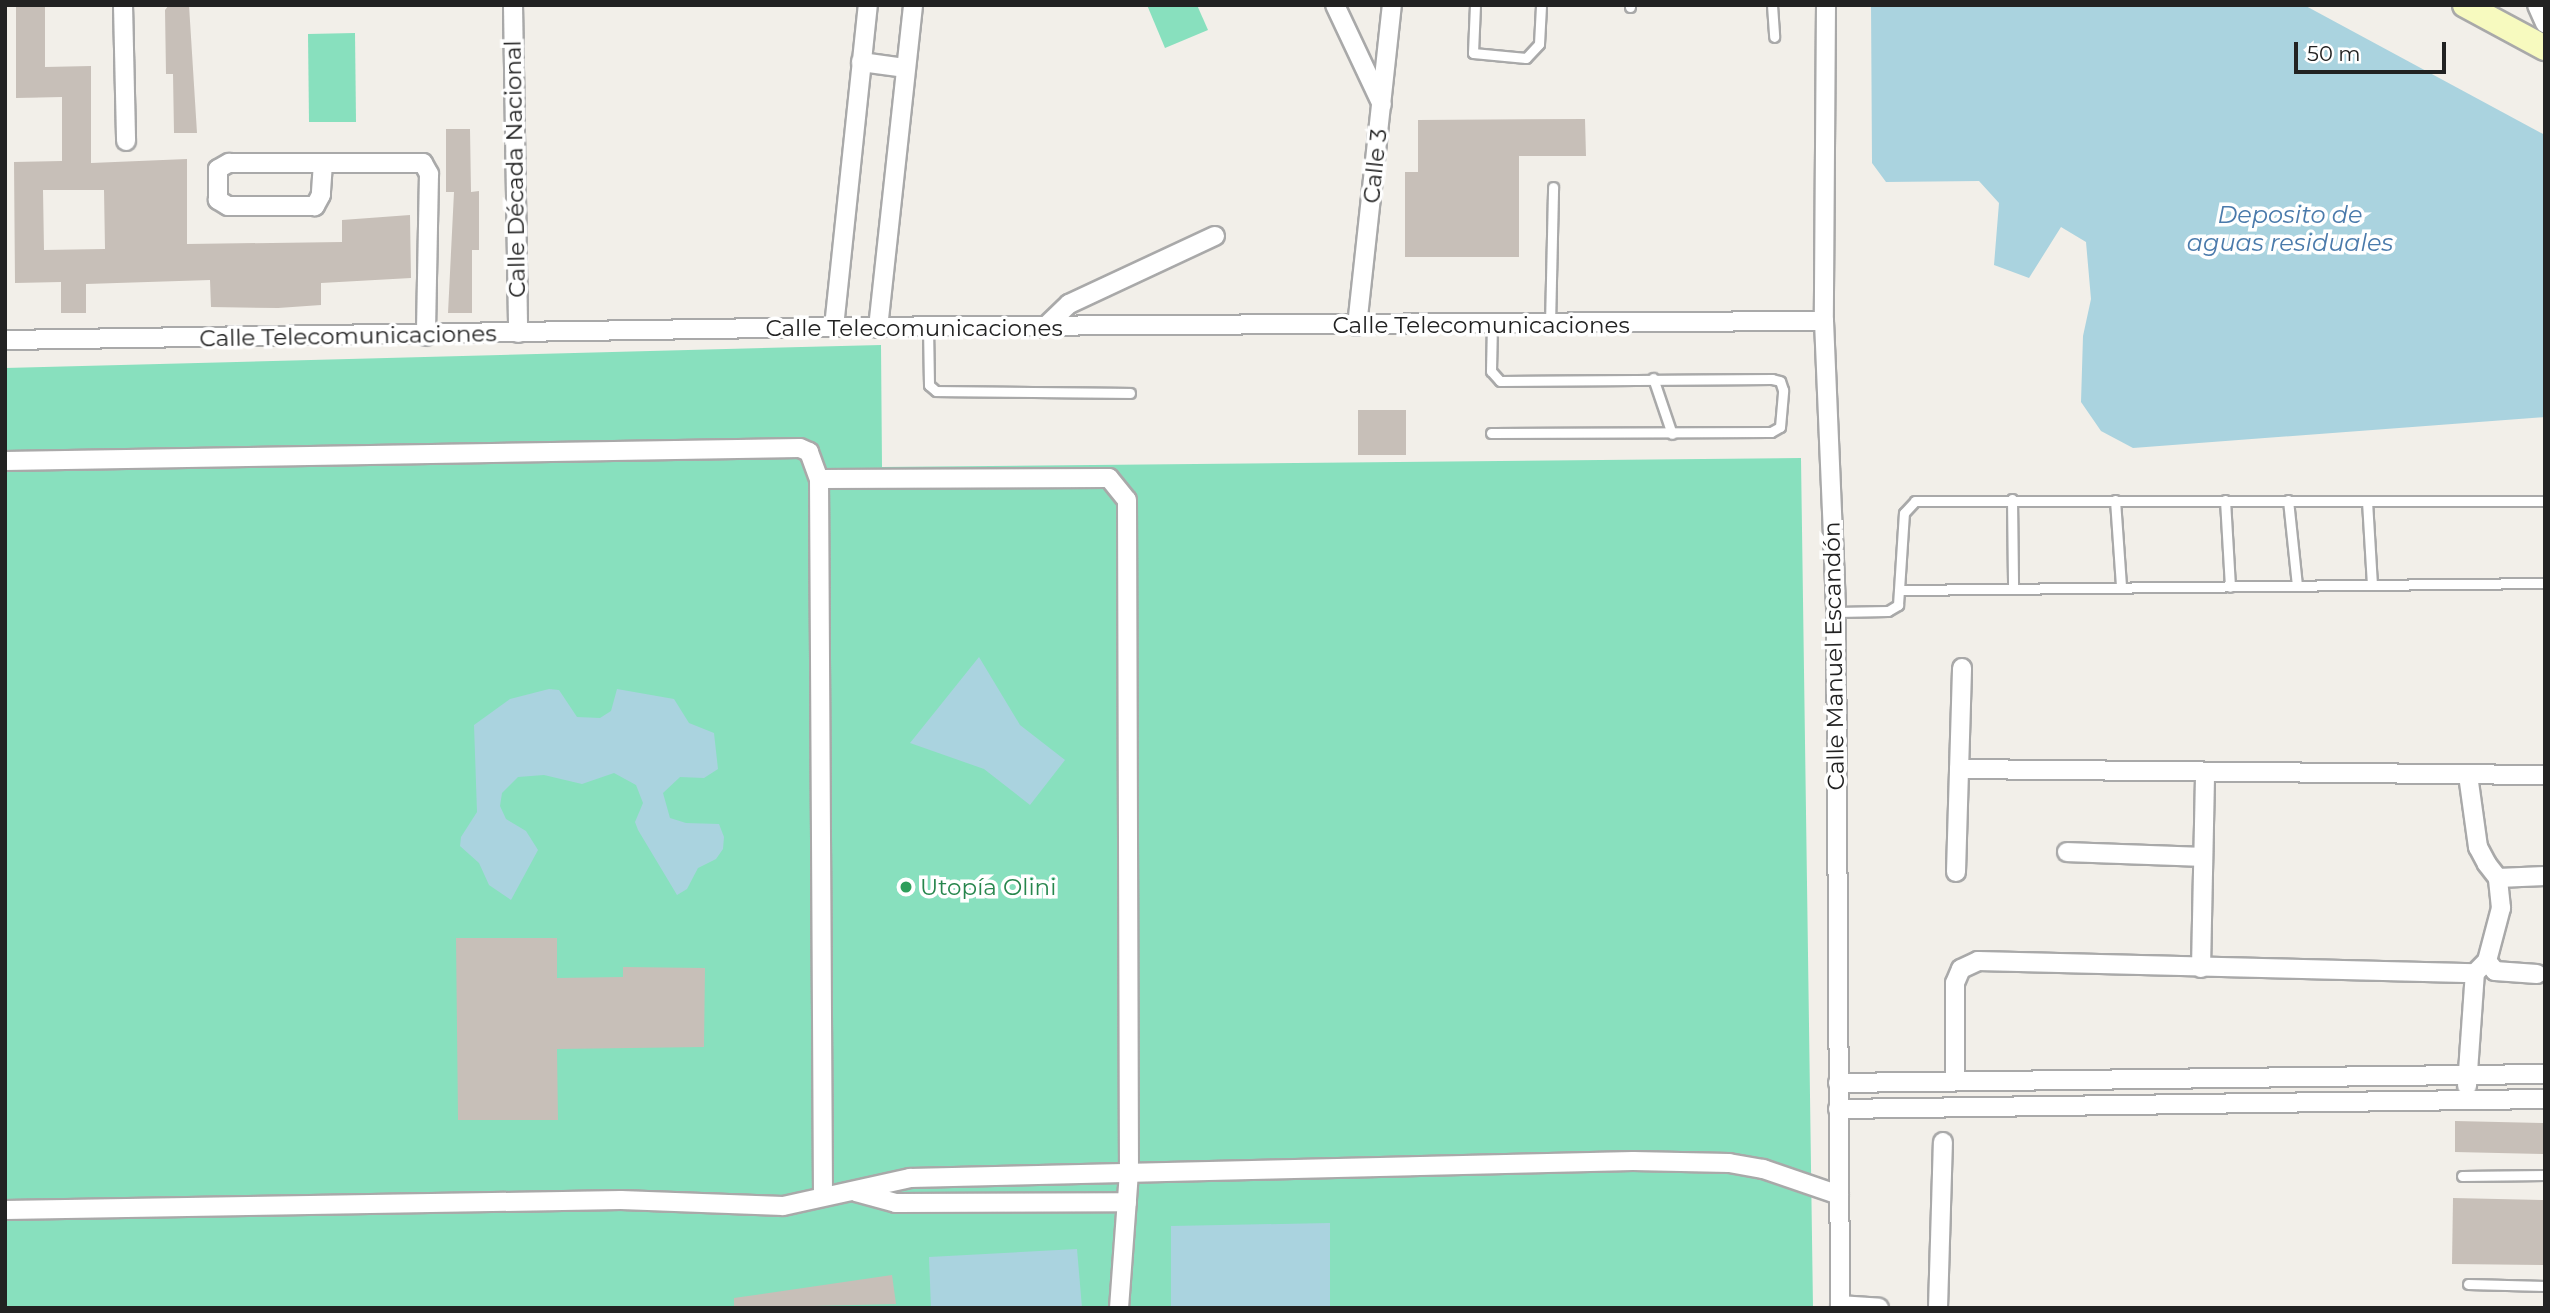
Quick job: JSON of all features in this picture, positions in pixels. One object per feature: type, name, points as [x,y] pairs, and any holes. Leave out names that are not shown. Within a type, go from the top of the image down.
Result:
[{"type":"main road","points":[[2465,5],[2493,13],[2545,48]]},
{"type":"street","points":[[123,5],[127,141]]},
{"type":"street","name":"Calle Década Nacional","points":[[513,5],[518,333]]},
{"type":"street","points":[[834,327],[868,5]]},
{"type":"street","points":[[878,328],[913,5]]},
{"type":"street","points":[[1335,5],[1382,105]]},
{"type":"street","name":"Calle 3","points":[[1357,326],[1392,5]]},
{"type":"street","name":"Calle Manuel Escandón","points":[[1826,5],[1824,321],[1836,612],[1840,1306]]},
{"type":"street","points":[[2537,5],[2545,23]]},
{"type":"street","points":[[861,62],[905,68]]},
{"type":"street","points":[[323,163],[321,195],[315,206],[228,206],[218,200],[216,175],[223,165],[416,161],[427,167],[426,336]]},
{"type":"street","points":[[1044,328],[1069,304],[1216,236]]},
{"type":"street","name":"Calle Telecomunicaciones","points":[[5,340],[426,336],[834,327],[1550,326],[1824,321]]},
{"type":"street","points":[[5,461],[800,449],[809,452],[818,479],[823,1195]]},
{"type":"street","points":[[818,479],[1109,478],[1124,493],[1128,508],[1129,1172],[1119,1308]]},
{"type":"street","points":[[1956,872],[1962,668]]},
{"type":"street","points":[[1959,769],[2545,775]]},
{"type":"street","points":[[2201,968],[2205,772]]},
{"type":"street","points":[[2467,1100],[2481,967],[2501,908],[2498,878],[2478,847],[2468,775]]},
{"type":"street","points":[[2067,852],[2203,857]]},
{"type":"street","points":[[2498,878],[2545,876]]},
{"type":"street","points":[[1955,1080],[1955,983],[1961,969],[1969,964],[2201,968],[2481,967],[2496,971],[2537,974]]},
{"type":"street","points":[[1838,1083],[2545,1074]]},
{"type":"street","points":[[2176,1080],[2176,1104]]},
{"type":"street","points":[[1838,1109],[2545,1099]]},
{"type":"street","points":[[1938,1308],[1943,1142]]},
{"type":"street","points":[[5,1210],[621,1200],[783,1206],[823,1195],[910,1178],[1690,1160],[1763,1169],[1839,1195]]},
{"type":"street","points":[[852,1191],[896,1203],[1127,1202]]},
{"type":"street","points":[[1840,1306],[1878,1308]]},
{"type":"lane","points":[[1475,5],[1474,52],[1526,58],[1539,44],[1541,5]]},
{"type":"lane","points":[[1772,5],[1774,37]]},
{"type":"lane","points":[[1550,326],[1553,187]]},
{"type":"lane","points":[[1491,433],[1774,431],[1781,424],[1783,385],[1772,379],[1500,381],[1491,371],[1492,326]]},
{"type":"lane","points":[[928,327],[929,384],[936,391],[1130,393]]},
{"type":"lane","points":[[1653,378],[1672,433]]},
{"type":"lane","points":[[1836,612],[1894,610],[1901,590],[1903,513],[1910,503],[2011,499],[2545,501]]},
{"type":"lane","points":[[2011,499],[2013,586]]},
{"type":"lane","points":[[2115,500],[2120,585]]},
{"type":"lane","points":[[2225,500],[2230,587]]},
{"type":"lane","points":[[2288,500],[2297,586]]},
{"type":"lane","points":[[2367,501],[2372,584]]},
{"type":"lane","points":[[1901,590],[2013,586],[2230,587],[2545,583]]},
{"type":"lane","points":[[2462,1177],[2545,1175]]},
{"type":"lane","points":[[2468,1284],[2545,1286]]},
{"type":"green space","points":[[1147,5],[1197,5],[1208,30],[1165,48]]},
{"type":"green space","points":[[355,33],[356,122],[309,122],[308,34]]},
{"type":"green space","name":"Utopía Olini","points":[[881,345],[882,467],[1801,458],[1813,1308],[5,1308],[5,368]]},
{"type":"water","name":"Deposito de aguas residuales","points":[[1871,5],[2304,5],[2545,135],[2545,417],[2133,448],[2101,431],[2081,402],[2083,336],[2091,299],[2086,242],[2061,227],[2029,278],[1994,265],[1999,203],[1979,181],[1886,182],[1872,163]]},
{"type":"water","points":[[979,657],[1020,725],[1065,760],[1030,805],[984,769],[910,743]]},
{"type":"water","points":[[549,689],[559,690],[577,717],[600,718],[611,711],[617,689],[674,699],[689,723],[714,733],[718,769],[704,778],[680,777],[663,793],[670,818],[686,823],[719,824],[724,837],[723,849],[716,859],[698,868],[687,889],[677,895],[635,822],[643,803],[636,785],[614,773],[582,784],[544,775],[518,777],[502,793],[500,806],[506,819],[526,831],[538,850],[511,900],[489,885],[479,863],[460,846],[461,837],[477,812],[474,725],[510,699]]},
{"type":"water","points":[[1330,1223],[1330,1308],[1171,1308],[1171,1226]]},
{"type":"water","points":[[1077,1249],[1082,1308],[931,1308],[929,1257]]},
{"type":"building","points":[[16,5],[45,5],[45,67],[91,66],[91,163],[187,159],[187,244],[342,242],[342,220],[410,215],[411,278],[321,283],[321,305],[278,308],[211,307],[210,280],[86,284],[86,313],[61,313],[61,282],[15,283],[14,162],[62,161],[62,97],[16,98]],"holes":[[[43,190],[104,190],[105,249],[44,250]]]},
{"type":"building","points":[[169,5],[189,5],[197,133],[174,133],[173,74],[166,74],[165,10]]},
{"type":"building","points":[[1585,119],[1586,156],[1519,156],[1519,257],[1405,257],[1405,172],[1418,172],[1418,120]]},
{"type":"building","points":[[446,129],[470,129],[471,192],[479,191],[479,250],[472,250],[472,313],[448,313],[454,192],[446,192]]},
{"type":"building","points":[[1358,410],[1406,410],[1406,455],[1358,455]]},
{"type":"building","points":[[456,938],[557,938],[557,978],[623,977],[623,967],[705,968],[704,1047],[557,1049],[558,1120],[458,1120]]},
{"type":"building","points":[[2455,1121],[2545,1123],[2545,1154],[2455,1152]]},
{"type":"building","points":[[2453,1198],[2545,1200],[2545,1265],[2452,1264]]},
{"type":"building","points":[[892,1275],[896,1304],[734,1308],[734,1298]]},
{"type":"place","name":"Utopía Olini","points":[[906,887]]}]
